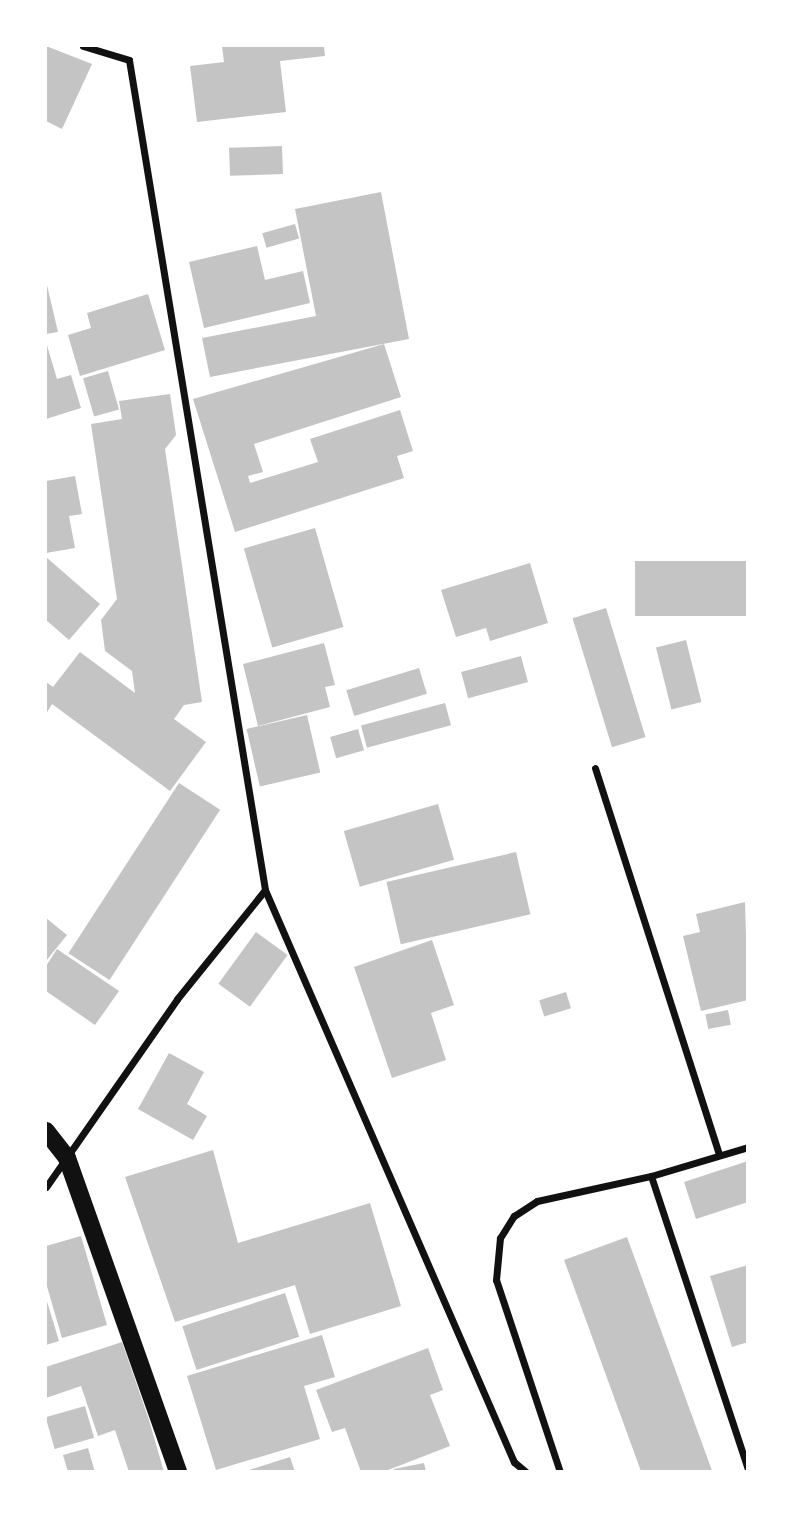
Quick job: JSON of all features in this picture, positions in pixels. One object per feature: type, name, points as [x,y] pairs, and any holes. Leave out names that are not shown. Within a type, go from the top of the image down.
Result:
[{"type":"main road","points":[[46,1131],[67,1158],[178,1472]]},
{"type":"street","points":[[83,46],[129,60],[265,890],[514,1462],[526,1472]]},
{"type":"street","points":[[594,768],[719,1155]]},
{"type":"street","points":[[46,1186],[177,999],[265,890]]},
{"type":"street","points":[[560,1472],[496,1280],[500,1238],[514,1216],[537,1201],[651,1176],[747,1147]]},
{"type":"street","points":[[651,1176],[747,1470]]},
{"type":"building","points":[[46,46],[92,64],[62,129],[46,121]]},
{"type":"building","points":[[222,46],[324,46],[325,56],[280,61],[286,112],[197,122],[190,66],[224,62]]},
{"type":"building","points":[[282,146],[283,174],[230,176],[229,148]]},
{"type":"building","points":[[381,192],[409,339],[210,377],[202,338],[316,316],[295,209]]},
{"type":"building","points":[[295,224],[299,238],[266,248],[262,233]]},
{"type":"building","points":[[257,246],[265,280],[303,271],[310,303],[204,328],[189,262]]},
{"type":"building","points":[[46,281],[58,332],[46,334]]},
{"type":"building","points":[[148,294],[165,350],[80,376],[68,335],[91,328],[87,313]]},
{"type":"building","points":[[46,342],[57,379],[71,375],[81,408],[46,419]]},
{"type":"building","points":[[384,344],[401,397],[254,444],[263,472],[248,476],[250,483],[318,462],[310,439],[400,410],[413,451],[397,456],[404,478],[235,532],[193,399]]},
{"type":"building","points":[[108,371],[119,409],[94,417],[83,378]]},
{"type":"building","points":[[170,394],[176,435],[165,449],[202,702],[184,705],[174,719],[206,742],[170,791],[52,704],[46,714],[46,682],[53,687],[80,652],[135,693],[132,671],[105,651],[101,620],[117,599],[91,424],[122,419],[119,401]]},
{"type":"building","points":[[75,476],[82,514],[69,516],[75,548],[46,553],[46,481]]},
{"type":"building","points":[[315,528],[343,627],[272,647],[244,548]]},
{"type":"building","points":[[46,557],[100,604],[69,640],[46,620]]},
{"type":"building","points":[[635,561],[748,561],[748,616],[635,616]]},
{"type":"building","points":[[530,563],[548,623],[490,641],[486,628],[456,637],[441,590]]},
{"type":"building","points":[[606,608],[645,737],[612,747],[573,618]]},
{"type":"building","points":[[686,640],[701,702],[671,710],[656,647]]},
{"type":"building","points":[[324,643],[335,685],[325,687],[330,707],[258,726],[243,664]]},
{"type":"building","points":[[521,656],[528,682],[468,698],[461,672]]},
{"type":"building","points":[[419,668],[427,694],[354,716],[346,690]]},
{"type":"building","points":[[445,703],[451,725],[367,748],[361,726]]},
{"type":"building","points":[[307,715],[320,772],[260,786],[247,729]]},
{"type":"building","points":[[358,729],[364,750],[336,758],[330,737]]},
{"type":"building","points":[[179,783],[220,810],[110,980],[68,953]]},
{"type":"building","points":[[438,804],[454,860],[360,887],[344,831]]},
{"type":"building","points":[[516,852],[530,914],[401,944],[386,882]]},
{"type":"building","points":[[745,902],[748,1000],[701,1011],[683,936],[700,932],[696,914]]},
{"type":"building","points":[[46,918],[67,935],[46,961]]},
{"type":"building","points":[[256,932],[288,955],[250,1007],[218,984]]},
{"type":"building","points":[[432,940],[454,1005],[431,1013],[446,1060],[392,1078],[354,967]]},
{"type":"building","points":[[57,949],[119,991],[95,1025],[46,991],[46,966]]},
{"type":"building","points":[[566,992],[571,1008],[544,1016],[539,1000]]},
{"type":"building","points":[[728,1010],[731,1025],[708,1029],[705,1014]]},
{"type":"building","points":[[169,1053],[204,1072],[187,1104],[207,1116],[193,1140],[138,1109]]},
{"type":"building","points":[[213,1150],[238,1243],[370,1203],[401,1306],[310,1334],[295,1285],[175,1322],[125,1177]]},
{"type":"building","points":[[748,1161],[748,1202],[696,1219],[684,1182]]},
{"type":"building","points":[[81,1236],[107,1325],[62,1338],[46,1283],[46,1246]]},
{"type":"building","points":[[627,1237],[713,1472],[641,1472],[564,1260]]},
{"type":"building","points":[[748,1265],[748,1342],[732,1347],[710,1276]]},
{"type":"building","points":[[285,1293],[299,1337],[197,1370],[182,1326]]},
{"type":"building","points":[[46,1298],[59,1341],[46,1345]]},
{"type":"building","points":[[322,1335],[335,1377],[304,1386],[320,1439],[216,1470],[187,1376]]},
{"type":"building","points":[[122,1342],[164,1472],[129,1472],[115,1430],[98,1436],[81,1386],[46,1398],[46,1367]]},
{"type":"building","points":[[428,1348],[443,1390],[430,1395],[450,1446],[383,1472],[361,1472],[345,1428],[332,1432],[316,1390]]},
{"type":"building","points":[[85,1406],[94,1438],[55,1449],[46,1417]]},
{"type":"building","points":[[88,1448],[95,1472],[68,1472],[63,1455]]},
{"type":"building","points":[[290,1457],[295,1472],[246,1472],[246,1471]]},
{"type":"building","points":[[424,1463],[426,1472],[394,1472],[394,1469]]}]
